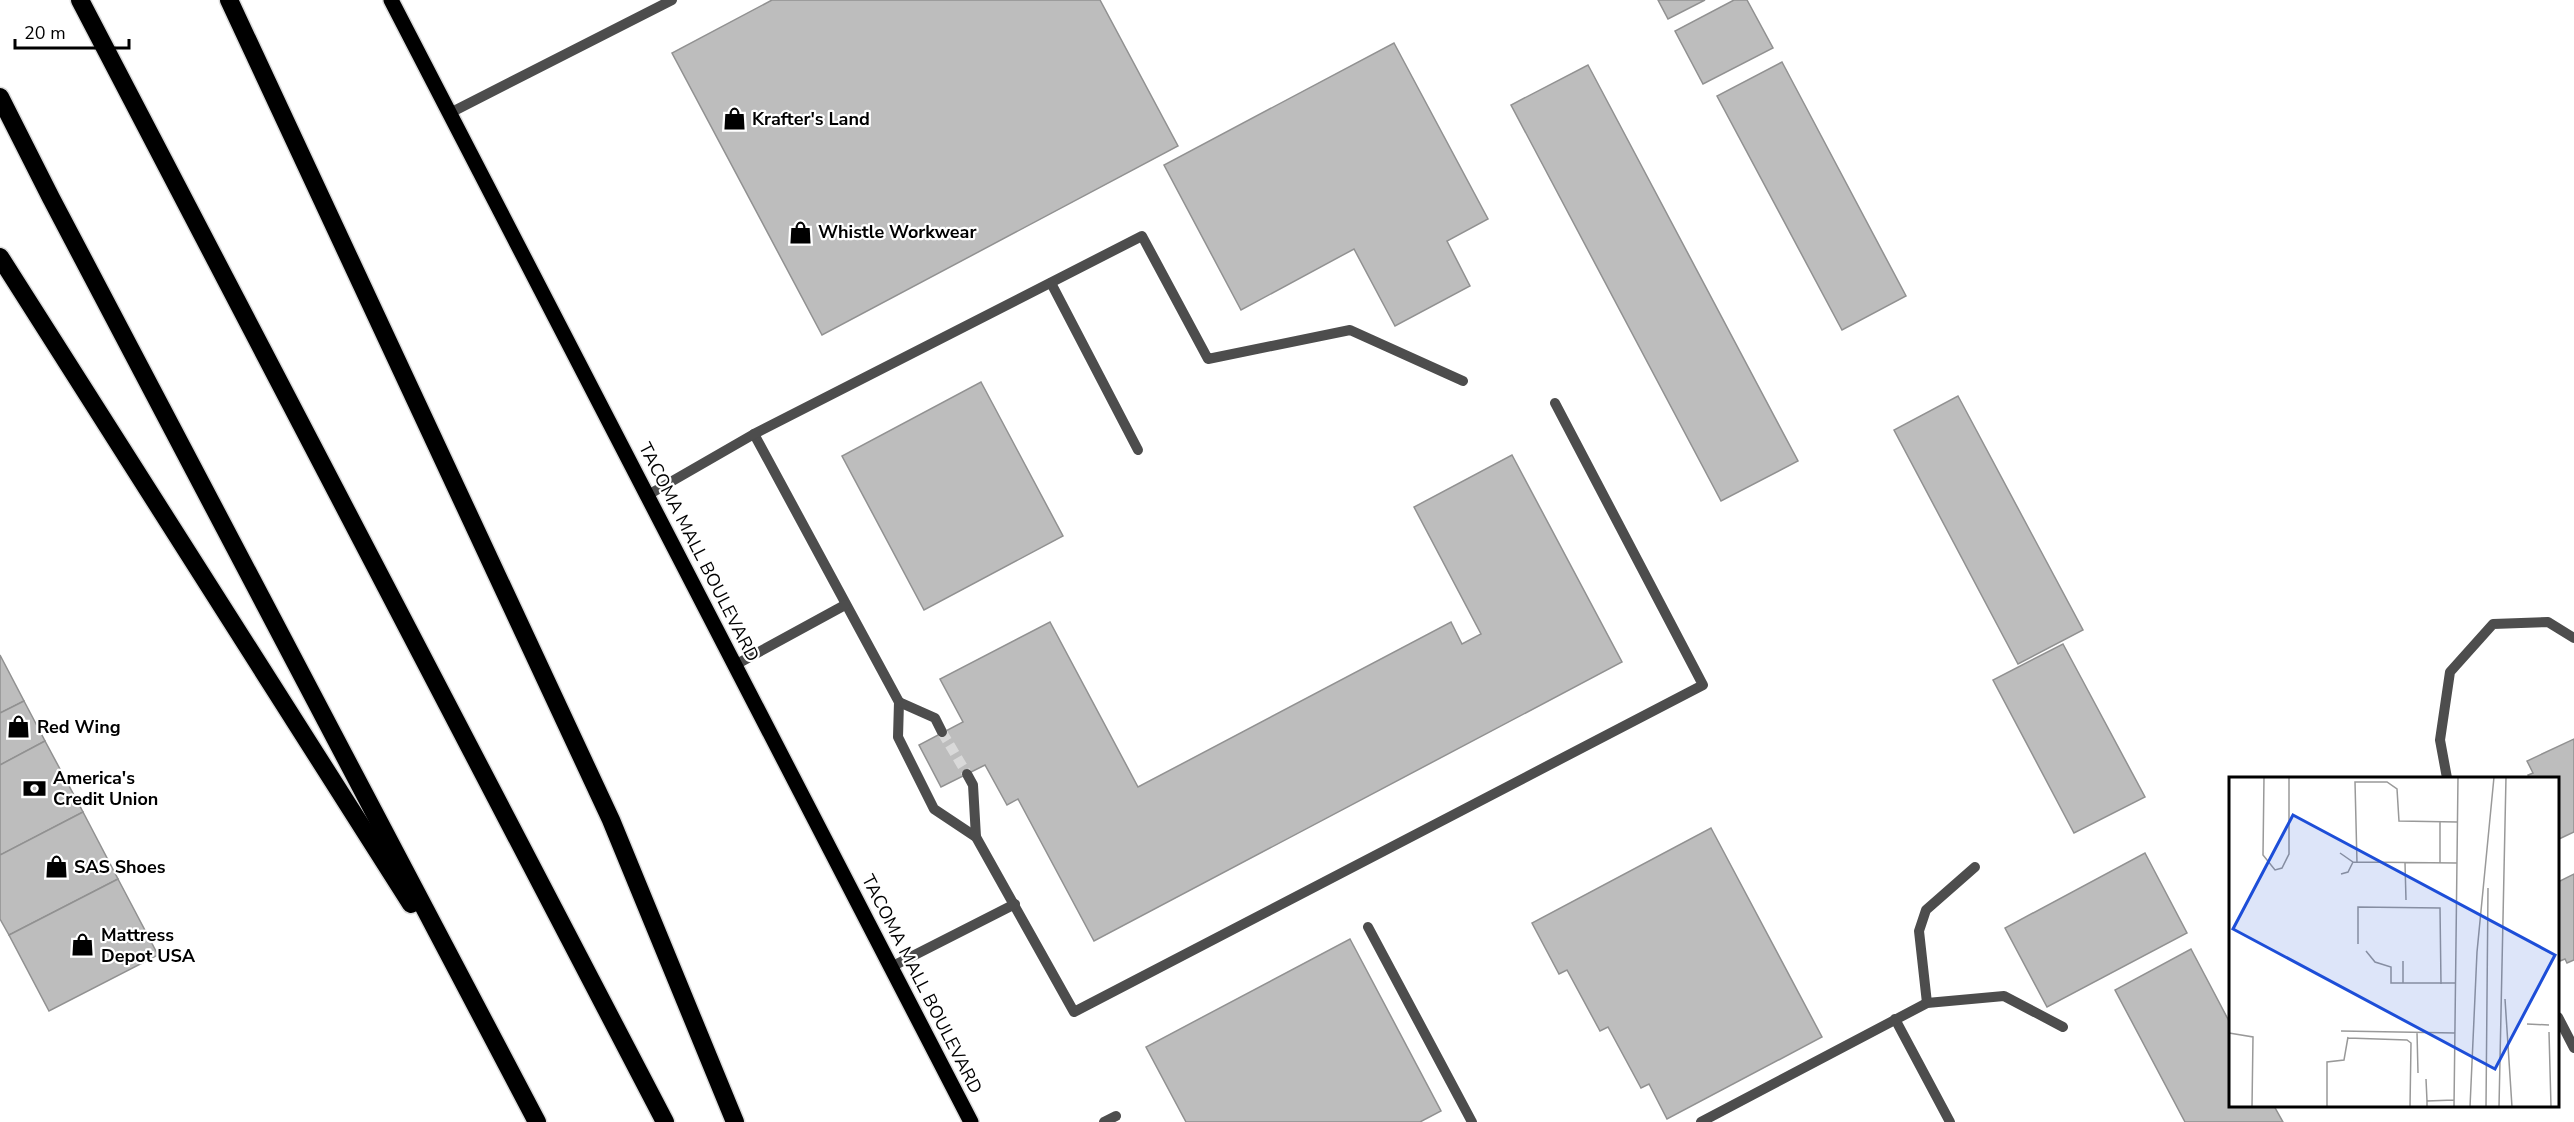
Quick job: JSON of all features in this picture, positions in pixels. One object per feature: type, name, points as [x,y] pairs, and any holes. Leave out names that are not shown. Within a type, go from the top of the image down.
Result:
[{"type":"highway","points":[[80,0],[665,1122]]},
{"type":"highway","points":[[229,0],[611,820],[735,1122]]},
{"type":"highway","points":[[0,97],[537,1122]]},
{"type":"highway","points":[[0,257],[482,1016]]},
{"type":"main road","name":"TACOMA MALL BOULEVARD","points":[[391,0],[971,1122]]},
{"type":"lane","points":[[450,113],[672,0]]},
{"type":"lane","points":[[648,495],[754,434],[1142,236],[1208,359],[1350,330],[1462,381]]},
{"type":"lane","points":[[1051,283],[1138,450]]},
{"type":"lane","points":[[754,434],[899,702],[898,737],[934,809],[976,837],[1016,904],[1074,1012],[1703,685],[1555,403]]},
{"type":"lane","points":[[735,665],[845,605]]},
{"type":"lane","points":[[2447,777],[2440,740],[2450,672],[2493,624],[2548,622],[2574,638]]},
{"type":"lane","points":[[899,702],[935,718],[942,732]]},
{"type":"lane","points":[[967,774],[973,785],[976,837]]},
{"type":"lane","points":[[1927,1003],[1919,931],[1926,909],[1976,867]]},
{"type":"lane","points":[[891,967],[1016,904]]},
{"type":"lane","points":[[1368,927],[1472,1122]]},
{"type":"lane","points":[[1701,1122],[1927,1003],[2004,996],[2062,1027]]},
{"type":"lane","points":[[1895,1019],[1950,1122]]},
{"type":"lane","points":[[2559,1019],[2574,1048]]},
{"type":"lane","points":[[1104,1122],[1116,1116]]},
{"type":"building","points":[[772,0],[1100,0],[1178,146],[822,335],[672,53]]},
{"type":"building","points":[[1658,0],[1705,0],[1668,19]]},
{"type":"building","points":[[1734,0],[1747,0],[1773,48],[1703,84],[1675,31]]},
{"type":"building","points":[[1394,43],[1488,219],[1447,241],[1470,286],[1395,326],[1354,249],[1241,310],[1164,165]]},
{"type":"building","points":[[1782,62],[1906,296],[1842,330],[1717,96]]},
{"type":"building","points":[[1588,65],[1798,461],[1721,501],[1511,105]]},
{"type":"building","points":[[981,382],[1063,536],[924,610],[842,456]]},
{"type":"building","points":[[1958,396],[2083,630],[2018,664],[1894,430]]},
{"type":"building","points":[[1512,455],[1622,662],[1094,941],[1018,799],[1007,805],[985,765],[941,787],[919,745],[963,722],[940,679],[1050,622],[1138,787],[1451,622],[1462,644],[1481,634],[1414,507]]},
{"type":"building","points":[[2063,644],[2145,797],[2074,833],[1993,680]]},
{"type":"building","points":[[0,655],[24,701],[0,713]]},
{"type":"building","name":"Red Wing","points":[[24,701],[45,741],[0,765],[0,713]]},
{"type":"building","points":[[2574,739],[2574,832],[2559,839],[2559,777],[2529,777],[2528,775],[2533,773],[2527,761]]},
{"type":"building","name":"America's Credit Union","points":[[45,741],[83,812],[0,855],[0,765]]},
{"type":"building","name":"SAS Shoes","points":[[83,812],[118,879],[9,935],[0,919],[0,855]]},
{"type":"building","points":[[1711,828],[1822,1037],[1667,1119],[1649,1084],[1641,1088],[1608,1027],[1600,1031],[1567,970],[1559,974],[1532,923]]},
{"type":"building","points":[[2145,853],[2187,933],[2047,1007],[2005,928]]},
{"type":"building","points":[[2574,874],[2574,960],[2567,963],[2565,959],[2560,961],[2559,958],[2559,882]]},
{"type":"building","name":"Mattress Depot USA","points":[[118,879],[158,955],[49,1011],[9,935]]},
{"type":"building","points":[[1350,939],[1441,1111],[1420,1122],[1186,1122],[1146,1047]]},
{"type":"building","points":[[2191,949],[2229,1021],[2229,1107],[2275,1107],[2283,1122],[2185,1122],[2115,990]]},
{"type":"tunnel","points":[[942,732],[967,774]]},
{"type":"place","name":"Krafter's Land","points":[[734,119]]},
{"type":"place","name":"Whistle Workwear","points":[[800,232]]},
{"type":"place","name":"Red Wing","points":[[19,727]]},
{"type":"place","name":"America's Credit Union","points":[[35,788]]},
{"type":"place","name":"SAS Shoes","points":[[56,867]]},
{"type":"place","name":"Mattress Depot USA","points":[[83,945]]}]
